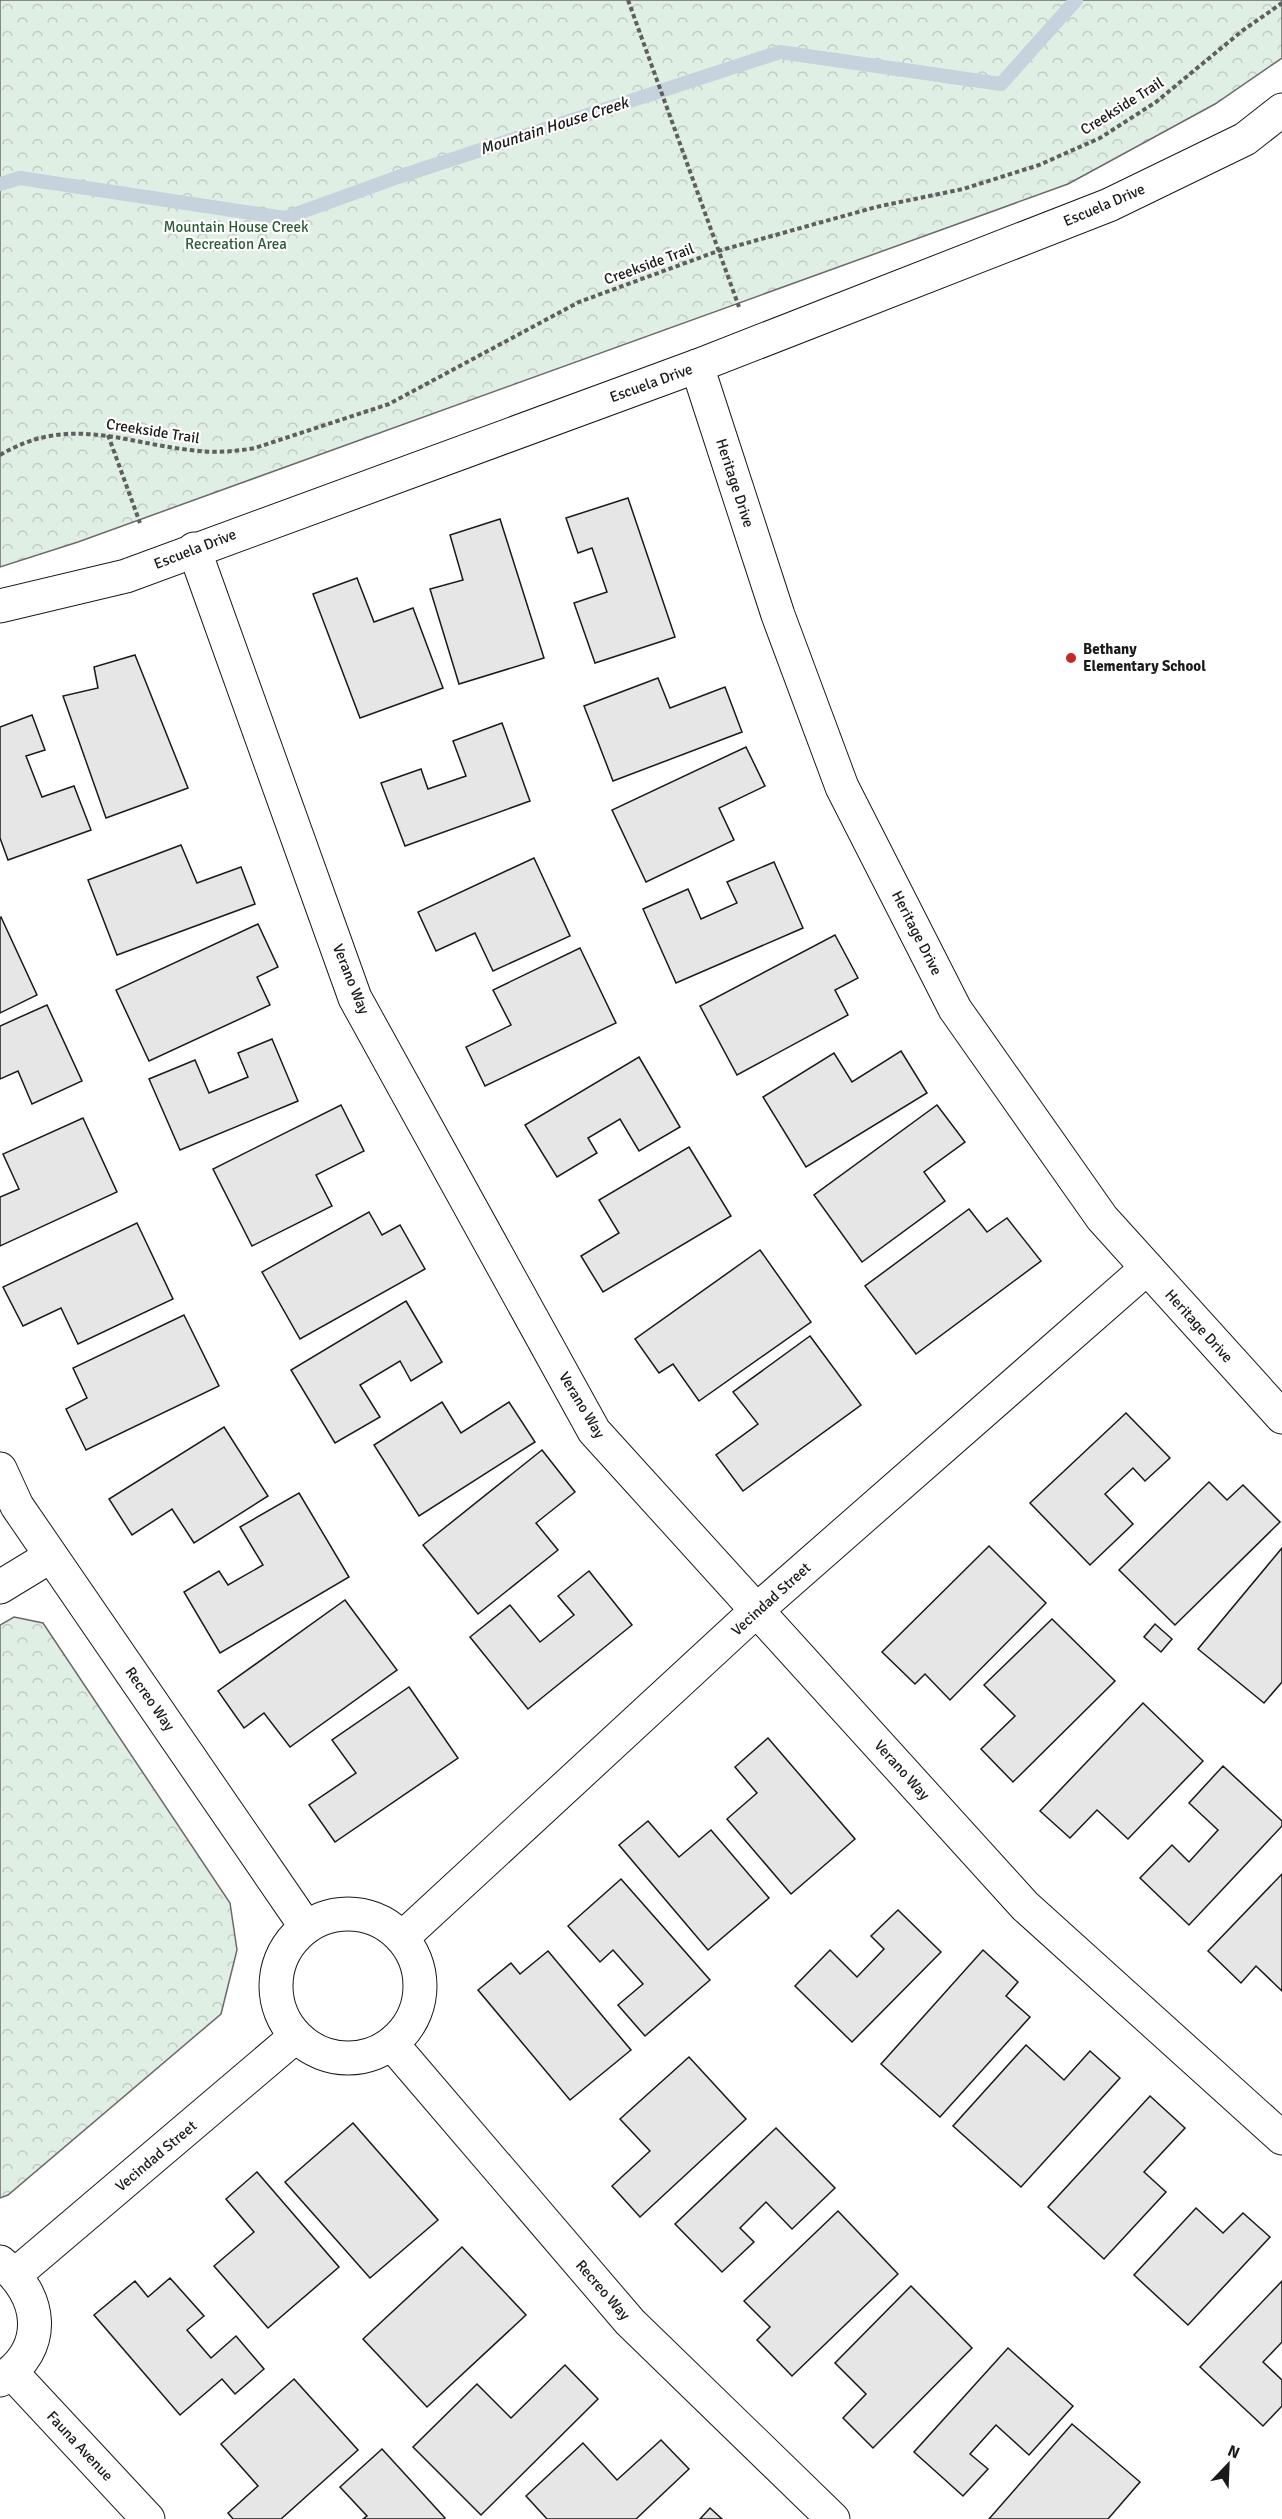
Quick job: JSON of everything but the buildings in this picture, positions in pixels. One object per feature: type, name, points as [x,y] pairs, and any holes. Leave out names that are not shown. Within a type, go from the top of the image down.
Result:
[{"type":"street","name":"Escuela Drive","points":[[0,606],[126,576],[194,549],[697,366],[1109,206],[1245,139],[1282,110]]},
{"type":"street","name":"Heritage Drive","points":[[697,366],[778,615],[842,787],[956,1009],[1102,1218],[1282,1417]]},
{"type":"street","name":"Verano Way","points":[[194,549],[355,998],[594,1431],[1025,1906],[1282,2138]]},
{"type":"street","name":"Vecindad Street","points":[[402,1938],[757,1610],[1147,1268]]},
{"type":"street","name":"Recreo Way","points":[[0,1468],[17,1506],[306,1927]]},
{"type":"street","points":[[0,1587],[51,1557]]},
{"type":"street","points":[[346,1913],[366,1916],[386,1924],[402,1938],[415,1958],[420,1981],[418,2005],[409,2026],[392,2044],[374,2054],[353,2059],[332,2057],[312,2049],[295,2037],[281,2016],[275,1991],[278,1967],[288,1944],[306,1927],[325,1917],[346,1913]]},
{"type":"street","name":"Vecindad Street","points":[[6,2376],[26,2356],[34,2335],[34,2314],[28,2292],[8,2268],[295,2037]]},
{"type":"street","name":"Recreo Way","points":[[392,2044],[630,2322],[833,2519]]},
{"type":"street","name":"Fauna Avenue","points":[[6,2376],[148,2519]]},
{"type":"path","points":[[628,0],[740,307]]},
{"type":"path","name":"Creekside Trail","points":[[0,455],[26,442],[45,436],[87,432],[189,450],[233,452],[255,448],[389,404],[579,302],[718,251],[876,207],[963,189],[1039,165],[1100,138],[1156,102],[1242,31],[1282,3]]},
{"type":"path","points":[[108,435],[140,523]]},
{"type":"green space","name":"Mountain House Creek Recreation Area","points":[[0,0],[1282,0],[1282,58],[1215,104],[1068,184],[78,542],[0,567]]},
{"type":"green space","points":[[14,1617],[43,1623],[230,1903],[237,1950],[221,2014],[8,2195],[0,2198],[0,1625]]},
{"type":"waterway","name":"Mountain House Creek","points":[[0,184],[20,178],[285,218],[398,177],[780,52],[1001,84],[1076,0]]},
{"type":"place","name":"Bethany Elementary School","points":[[1071,658]]}]
